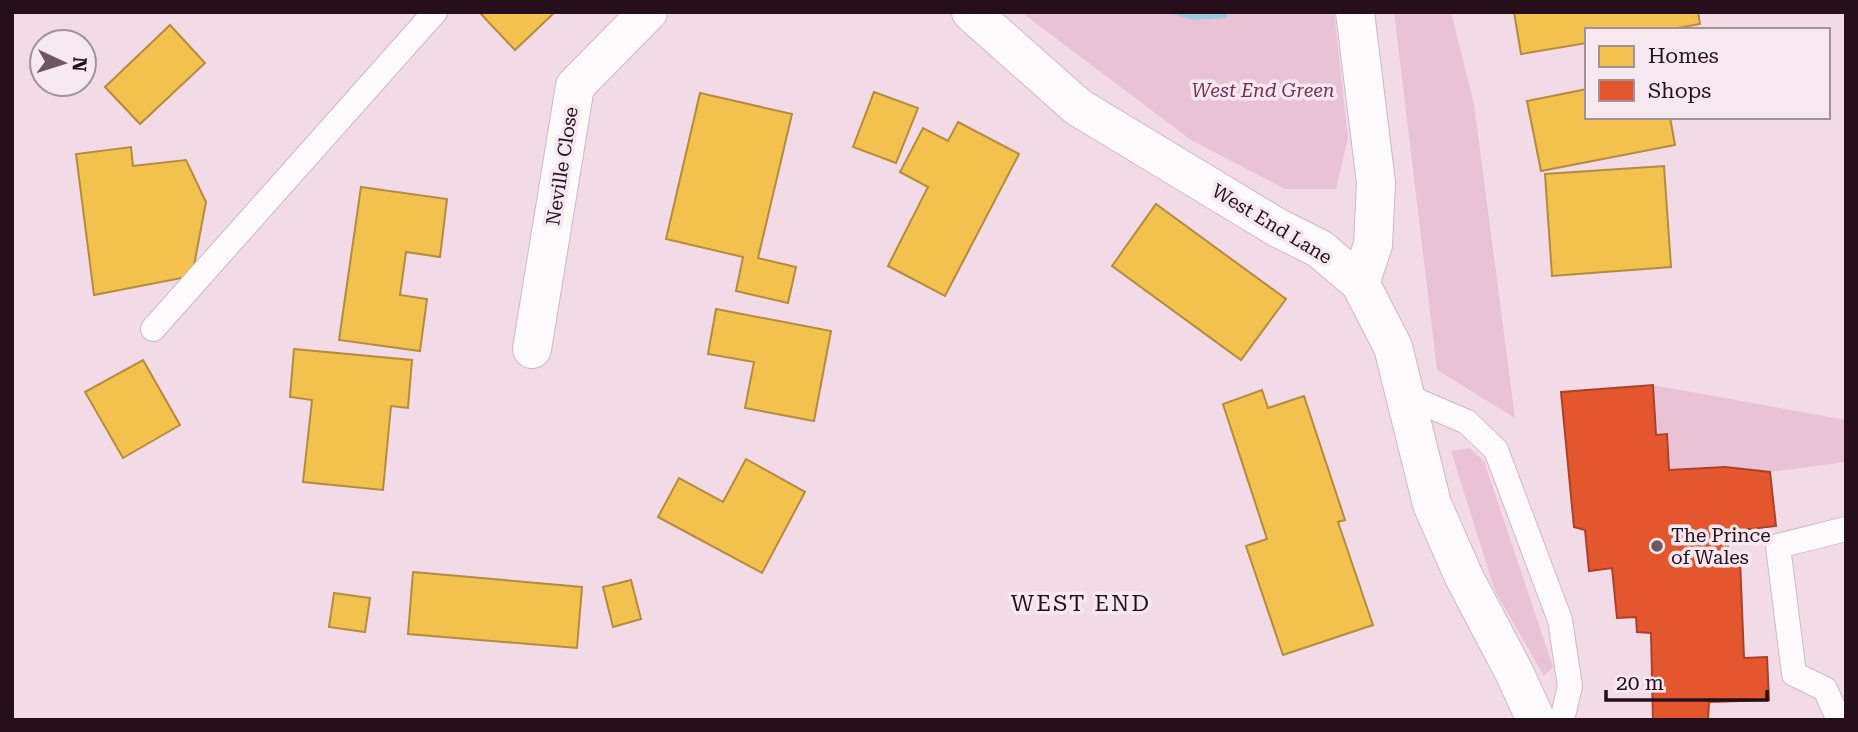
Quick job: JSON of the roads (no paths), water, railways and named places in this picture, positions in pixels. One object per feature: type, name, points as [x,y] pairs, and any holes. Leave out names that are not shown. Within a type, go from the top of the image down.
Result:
[{"type":"street","name":"Neville Close","points":[[532,349],[575,86],[648,12]]},
{"type":"street","name":"West End Lane","points":[[971,12],[1078,107],[1278,228],[1320,248],[1360,284],[1392,347],[1432,504],[1464,577],[1536,720]]},
{"type":"street","points":[[1355,12],[1376,183],[1373,246],[1360,284]]},
{"type":"lane","points":[[153,329],[435,12]]},
{"type":"lane","points":[[1404,395],[1466,422],[1496,450],[1560,621],[1570,686],[1562,720]]},
{"type":"lane","points":[[1839,720],[1825,689],[1794,674],[1778,546],[1846,529]]},
{"type":"water","points":[[1166,12],[1228,12],[1226,18],[1193,20]]},
{"type":"place","name":"The Prince of Wales","points":[[1657,546]]},
{"type":"district","name":"WEST END","points":[[1081,603]]},
{"type":"park label","name":"West End Green","points":[[1263,90]]}]
